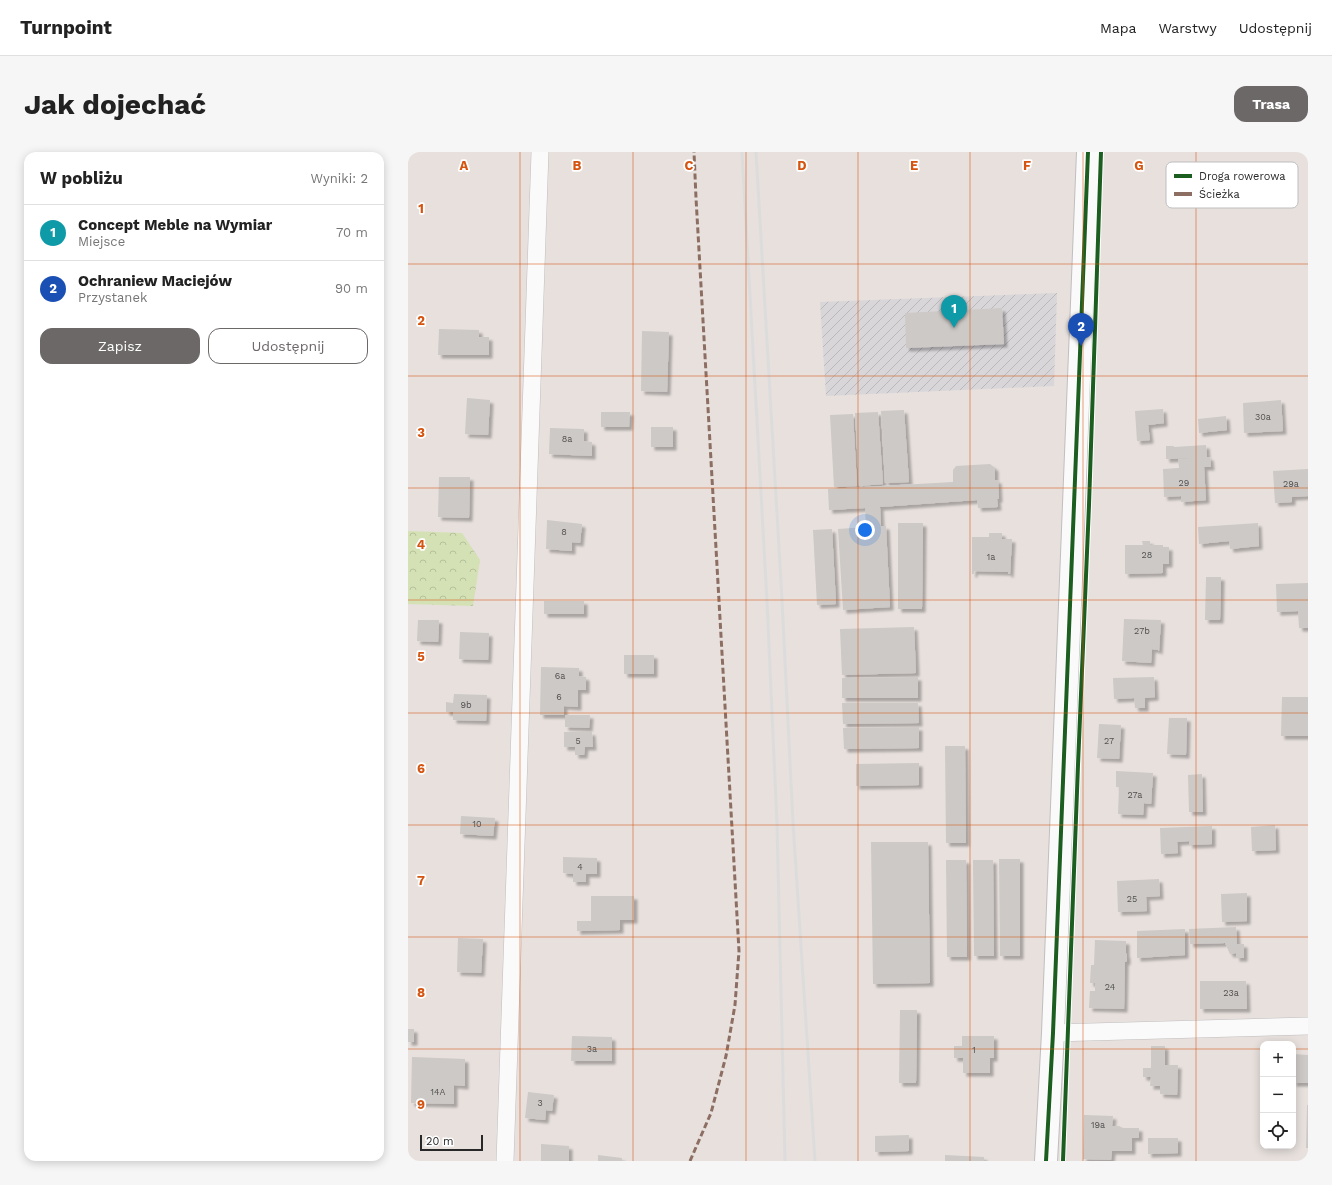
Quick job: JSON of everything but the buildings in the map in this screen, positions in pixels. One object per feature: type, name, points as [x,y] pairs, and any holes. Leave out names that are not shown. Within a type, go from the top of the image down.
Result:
[{"type":"street","points":[[505,1161],[540,152]]},
{"type":"street","points":[[1046,1161],[1053,1033],[1088,152]]},
{"type":"street","points":[[1053,1033],[1308,1026]]},
{"type":"shaded area","points":[[1057,293],[1054,386],[826,396],[820,302]]},
{"type":"green space","points":[[408,531],[462,533],[480,560],[473,606],[408,604]]},
{"type":"railway","points":[[742,152],[767,601],[777,824],[785,1161]]},
{"type":"railway","points":[[756,152],[782,600],[793,823],[815,1161]]},
{"type":"marked path","points":[[690,1161],[711,1113],[726,1056],[735,1005],[739,951],[694,152]]},
{"type":"cycle path","points":[[1046,1161],[1053,1033],[1088,152]]},
{"type":"cycle path","points":[[1063,1161],[1089,505],[1101,152]]},
{"type":"place","name":"Concept Meble na Wymiar","points":[[954,328]]},
{"type":"place","name":"Ochraniew Maciejów","points":[[1081,346]]}]
